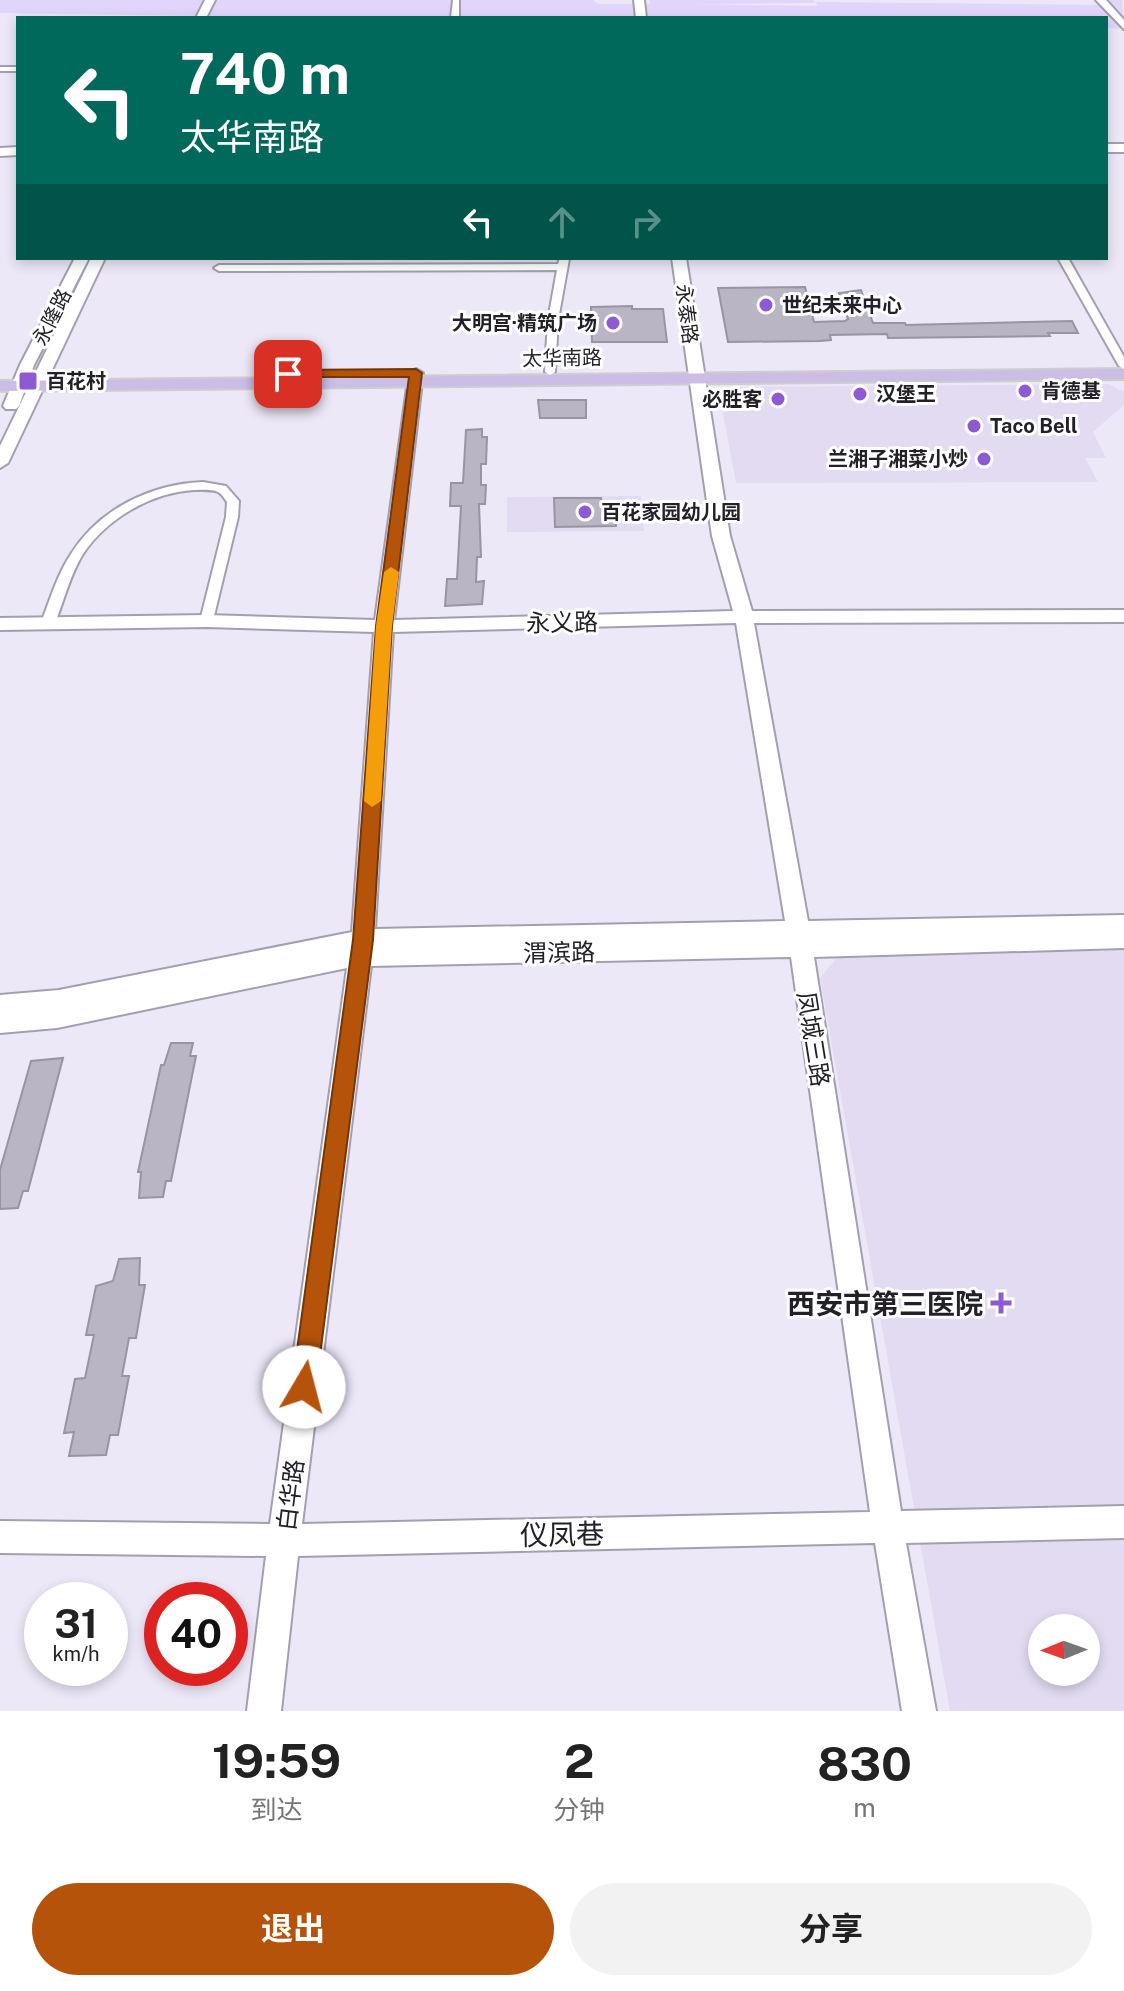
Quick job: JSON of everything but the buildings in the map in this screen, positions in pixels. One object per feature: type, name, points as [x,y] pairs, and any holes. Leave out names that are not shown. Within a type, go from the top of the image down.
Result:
[{"type":"main road","name":"太华南路","points":[[0,386],[30,381],[1124,366]]},
{"type":"main road","name":"太华南路","points":[[416,377],[550,372],[1124,374]]},
{"type":"main road","name":"太华南路","points":[[0,376],[30,381]]},
{"type":"street","points":[[1101,0],[1124,26]]},
{"type":"street","name":"永隆路","points":[[30,381],[81,260]]},
{"type":"street","name":"永隆路","points":[[30,381],[97,260]]},
{"type":"street","name":"永泰路","points":[[679,260],[695,374]]},
{"type":"street","points":[[1064,260],[1124,366]]},
{"type":"street","points":[[219,268],[563,262],[553,320],[550,372]]},
{"type":"street","name":"凤城三路","points":[[695,374],[721,536],[744,617],[799,939],[888,1528],[919,1711]]},
{"type":"street","name":"白华路","points":[[264,1711],[362,949],[384,626],[416,377]]},
{"type":"street","points":[[0,429],[30,381]]},
{"type":"street","points":[[0,463],[30,381]]},
{"type":"street","points":[[48,623],[82,546],[102,527],[151,495],[191,485],[222,489],[233,501],[232,517],[207,621]]},
{"type":"street","name":"永义路","points":[[0,624],[207,621],[384,626],[744,617],[1124,616]]},
{"type":"street","name":"渭滨路","points":[[799,939],[1124,924]]},
{"type":"street","name":"渭滨路","points":[[0,1005],[59,1000],[362,949],[799,939],[1124,939]]},
{"type":"street","name":"渭滨路","points":[[0,1023],[57,1018],[362,949]]},
{"type":"street","name":"仪凤巷","points":[[0,1537],[284,1540],[1124,1522]]},
{"type":"shaded area","points":[[0,0],[593,0],[598,4],[650,4],[650,0],[813,0],[815,3],[690,4],[817,6],[816,2],[1110,5],[1106,0],[1122,0],[1124,29],[1108,28],[1108,16],[211,16],[0,13]]},
{"type":"shaded area","points":[[1109,384],[1124,392],[1124,405],[1093,432],[1106,458],[1085,458],[1098,482],[736,483],[720,398],[737,387]]},
{"type":"shaded area","points":[[641,496],[644,531],[507,532],[507,497]]},
{"type":"shaded area","name":"西安市第三医院","points":[[1124,950],[1124,1711],[950,1711],[820,978],[838,956]]},
{"type":"slow traffic","points":[[372,801],[384,626],[391,572]]},
{"type":"place","name":"世纪未来中心","points":[[766,305]]},
{"type":"place","name":"大明宫·精筑广场","points":[[613,323]]},
{"type":"place","name":"百花村","points":[[28,381]]},
{"type":"place","name":"肯德基","points":[[1025,391]]},
{"type":"place","name":"汉堡王","points":[[860,394]]},
{"type":"place","name":"必胜客","points":[[778,399]]},
{"type":"place","name":"Taco Bell","points":[[974,426]]},
{"type":"place","name":"兰湘子湘菜小炒","points":[[984,459]]},
{"type":"place","name":"百花家园幼儿园","points":[[585,512]]},
{"type":"place","name":"西安市第三医院","points":[[1001,1303]]},
{"type":"route","points":[[288,374],[416,373],[384,626],[363,940],[304,1387]]}]
